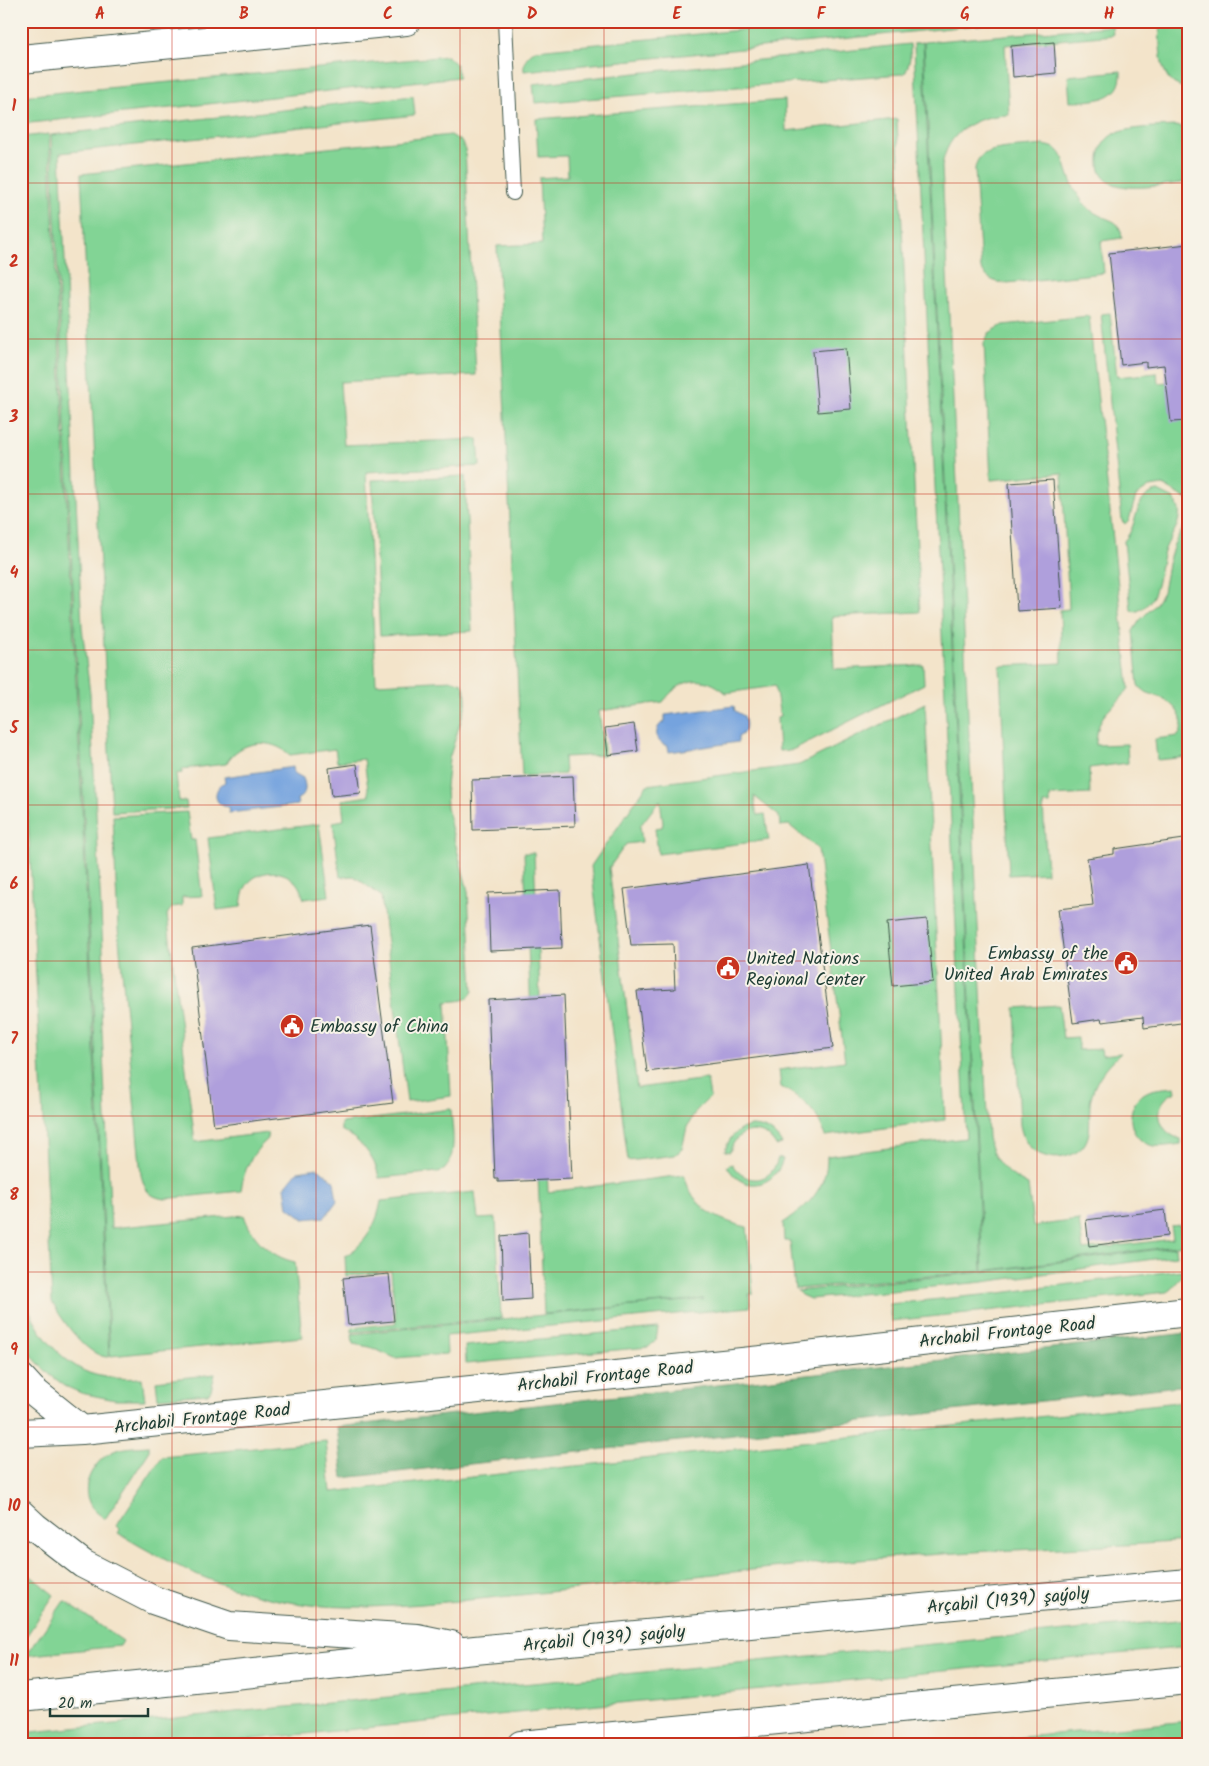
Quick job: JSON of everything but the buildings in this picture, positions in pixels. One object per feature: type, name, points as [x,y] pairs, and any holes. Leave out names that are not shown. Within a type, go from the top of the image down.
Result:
[{"type":"main road","points":[[21,59],[242,29],[406,21]]},
{"type":"main road","name":"Archabil Frontage Road","points":[[21,1433],[82,1430],[780,1358],[1188,1312]]},
{"type":"main road","points":[[21,1378],[32,1390],[82,1430]]},
{"type":"main road","points":[[21,1514],[83,1564],[153,1600],[229,1626],[417,1638],[475,1650]]},
{"type":"main road","name":"Arçabil (1939) şaýoly","points":[[21,1697],[475,1650],[1188,1583]]},
{"type":"main road","points":[[521,1745],[1188,1680]]},
{"type":"lane","points":[[505,21],[513,193]]},
{"type":"green space","points":[[832,21],[1019,21],[524,71],[526,59],[536,50]]},
{"type":"green space","points":[[1188,21],[1188,88],[1178,86],[1165,73],[1162,63],[1159,22]]},
{"type":"green space","points":[[1112,26],[1113,35],[1005,45],[1009,115],[985,118],[965,128],[956,135],[950,144],[942,167],[988,1137],[993,1153],[1002,1166],[1013,1176],[1028,1185],[1033,1226],[1079,1220],[1083,1250],[1173,1239],[1171,1226],[1180,1225],[1183,1245],[983,1271],[924,42]]},
{"type":"green space","points":[[923,42],[982,1271],[795,1289],[790,1241],[784,1241],[783,1223],[800,1211],[820,1187],[824,1177],[827,1156],[966,1138],[914,45],[914,43]]},
{"type":"green space","points":[[910,44],[908,66],[905,73],[901,74],[535,103],[533,84]]},
{"type":"green space","points":[[447,56],[456,64],[459,77],[21,124],[21,96]]},
{"type":"green space","points":[[1121,71],[1117,89],[1112,94],[1096,99],[1070,102],[1068,76]]},
{"type":"green space","points":[[413,96],[415,115],[60,153],[82,627],[90,694],[104,970],[101,1009],[111,1228],[244,1215],[257,1239],[263,1245],[278,1256],[295,1262],[302,1337],[110,1356],[51,135]]},
{"type":"green space","points":[[785,100],[786,131],[897,119],[920,612],[832,616],[834,669],[923,665],[924,684],[792,750],[779,751],[777,718],[780,717],[775,686],[726,693],[709,683],[693,681],[677,688],[663,702],[599,711],[605,755],[564,757],[565,774],[522,776],[497,246],[542,244],[539,178],[568,176],[567,156],[538,157],[536,119]]},
{"type":"green space","points":[[1175,126],[1188,128],[1188,180],[1181,183],[1130,187],[1117,185],[1107,180],[1101,172],[1100,151],[1105,141],[1114,134],[1135,129]]},
{"type":"green space","points":[[49,134],[109,1357],[101,1356],[84,1344],[68,1327],[52,1302],[21,674],[21,137]]},
{"type":"green space","points":[[451,135],[462,142],[465,149],[476,375],[340,382],[344,445],[478,439],[480,466],[366,472],[376,684],[453,680],[462,683],[466,696],[466,704],[449,759],[446,787],[451,827],[468,891],[473,991],[465,999],[446,1002],[451,1096],[407,1102],[381,896],[354,876],[340,877],[333,822],[344,820],[342,800],[369,796],[364,759],[337,762],[335,749],[290,755],[274,745],[256,744],[239,750],[226,764],[182,769],[182,773],[176,774],[179,801],[186,801],[187,808],[112,812],[81,174]]},
{"type":"green space","points":[[1043,145],[1058,150],[1064,160],[1076,192],[1092,211],[1117,224],[1122,238],[1101,241],[1104,273],[1007,283],[995,281],[989,278],[981,269],[976,164],[981,156],[991,151]]},
{"type":"green space","points":[[1110,313],[1117,377],[1157,373],[1158,383],[1188,380],[1188,500],[1163,485],[1149,487],[1136,496],[1129,520],[1125,524],[1122,521],[1101,314]]},
{"type":"green space","points":[[1089,316],[1129,688],[1103,716],[1097,731],[1096,745],[1127,744],[1128,763],[1089,768],[1090,794],[1050,796],[1050,804],[1043,804],[1047,873],[1009,875],[1000,666],[1062,663],[1060,610],[1069,609],[1062,473],[991,480],[984,343],[989,333],[1003,325]]},
{"type":"green space","points":[[465,476],[472,631],[380,636],[372,480]]},
{"type":"green space","points":[[1158,491],[1174,499],[1178,505],[1178,521],[1164,552],[1154,595],[1150,602],[1135,612],[1131,610],[1124,541],[1129,534],[1144,499]]},
{"type":"green space","points":[[1188,520],[1188,757],[1157,760],[1155,739],[1178,736],[1182,725],[1180,715],[1169,702],[1138,686],[1133,631],[1140,620],[1155,605],[1163,592],[1174,544]]},
{"type":"green space","points":[[925,703],[945,1120],[825,1136],[818,1119],[809,1107],[781,1087],[779,1070],[845,1061],[818,849],[789,825],[780,826],[779,816],[754,796],[758,815],[765,814],[769,840],[658,854],[655,828],[662,827],[663,823],[660,800],[640,826],[642,842],[626,844],[609,868],[637,1088],[707,1079],[710,1097],[696,1111],[687,1127],[682,1149],[675,1155],[628,1161],[591,866],[647,785],[799,765]]},
{"type":"green space","points":[[187,812],[191,840],[195,840],[202,896],[182,897],[182,906],[173,908],[167,915],[195,1142],[267,1133],[268,1139],[249,1162],[241,1191],[164,1199],[148,1192],[141,1175],[118,928],[113,816]]},
{"type":"green space","points":[[319,824],[329,896],[304,899],[298,885],[292,879],[281,873],[274,872],[262,874],[251,880],[243,893],[241,907],[217,910],[208,838]]},
{"type":"green space","points":[[524,853],[534,853],[548,1192],[684,1175],[693,1196],[707,1211],[725,1221],[747,1227],[753,1294],[749,1294],[750,1307],[446,1336],[447,1354],[395,1358],[370,1347],[353,1344],[352,1334],[704,1299],[544,1314]]},
{"type":"green space","points":[[1059,1005],[1063,1038],[1078,1037],[1078,1050],[1101,1049],[1102,1055],[1121,1053],[1104,1072],[1094,1088],[1090,1102],[1088,1136],[1085,1143],[1080,1150],[1071,1155],[1055,1158],[1039,1154],[1031,1148],[1021,1130],[1015,1008]]},
{"type":"green space","points":[[1175,1087],[1176,1092],[1168,1096],[1163,1102],[1160,1109],[1160,1117],[1166,1130],[1173,1136],[1181,1139],[1181,1144],[1158,1146],[1142,1141],[1133,1129],[1131,1121],[1131,1113],[1138,1098],[1148,1091]]},
{"type":"green space","points":[[451,1109],[453,1149],[448,1164],[444,1170],[438,1172],[379,1178],[374,1163],[366,1150],[341,1130],[341,1123]]},
{"type":"green space","points":[[751,1126],[769,1130],[782,1144],[776,1146],[765,1134],[751,1131],[738,1137],[730,1152],[725,1151],[734,1134]]},
{"type":"green space","points":[[778,1158],[783,1159],[779,1169],[766,1181],[758,1184],[749,1184],[741,1181],[733,1175],[727,1166],[732,1164],[744,1176],[758,1179],[770,1173],[775,1167]]},
{"type":"green space","points":[[475,1192],[478,1219],[496,1218],[501,1318],[352,1332],[352,1328],[396,1323],[391,1271],[346,1276],[345,1256],[359,1246],[369,1233],[377,1218],[381,1201]]},
{"type":"green space","points":[[1175,1247],[1176,1256],[983,1282],[810,1299],[797,1291],[982,1272]]},
{"type":"green space","points":[[1181,1270],[1184,1274],[1167,1292],[891,1321],[889,1304],[992,1294]]},
{"type":"green space","points":[[21,1272],[23,1272],[26,1299],[35,1322],[58,1352],[78,1368],[95,1375],[115,1378],[142,1378],[145,1400],[115,1400],[81,1393],[65,1386],[37,1362],[21,1340]]},
{"type":"green space","points":[[658,1328],[656,1340],[649,1347],[466,1364],[465,1346]]},
{"type":"green space","points":[[1188,1333],[1188,1385],[343,1478],[337,1427]]},
{"type":"green space","points":[[215,1374],[211,1390],[208,1394],[158,1398],[156,1381]]},
{"type":"green space","points":[[1188,1401],[1188,1541],[858,1560],[458,1601],[348,1607],[311,1605],[285,1601],[235,1589],[186,1570],[140,1546],[118,1533],[120,1530],[116,1526],[162,1457],[326,1441],[331,1492]]},
{"type":"green space","points":[[149,1446],[149,1452],[105,1519],[96,1512],[89,1502],[87,1487],[91,1472],[101,1460],[114,1451]]},
{"type":"green space","points":[[21,1568],[54,1595],[25,1638],[21,1638]]},
{"type":"green space","points":[[64,1601],[123,1641],[120,1646],[21,1656],[21,1651],[30,1650]]},
{"type":"green space","points":[[1188,1619],[1188,1647],[193,1745],[21,1745],[21,1733]]},
{"type":"green space","points":[[1188,1721],[1188,1745],[943,1745]]},
{"type":"water","points":[[734,706],[735,711],[744,716],[746,722],[745,731],[738,737],[738,742],[669,752],[668,746],[660,742],[658,738],[658,727],[665,721],[665,715]]},
{"type":"water","points":[[293,767],[294,773],[303,778],[305,784],[303,795],[297,799],[298,805],[229,813],[228,807],[223,806],[217,800],[216,792],[225,782],[224,777]]},
{"type":"water","points":[[318,1168],[334,1181],[337,1201],[325,1217],[304,1219],[288,1207],[285,1187],[298,1171]]},
{"type":"place","name":"Embassy of the United Arab Emirates","points":[[1126,963]]},
{"type":"place","name":"United Nations Regional Center","points":[[728,968]]},
{"type":"place","name":"Embassy of China","points":[[292,1026]]}]
